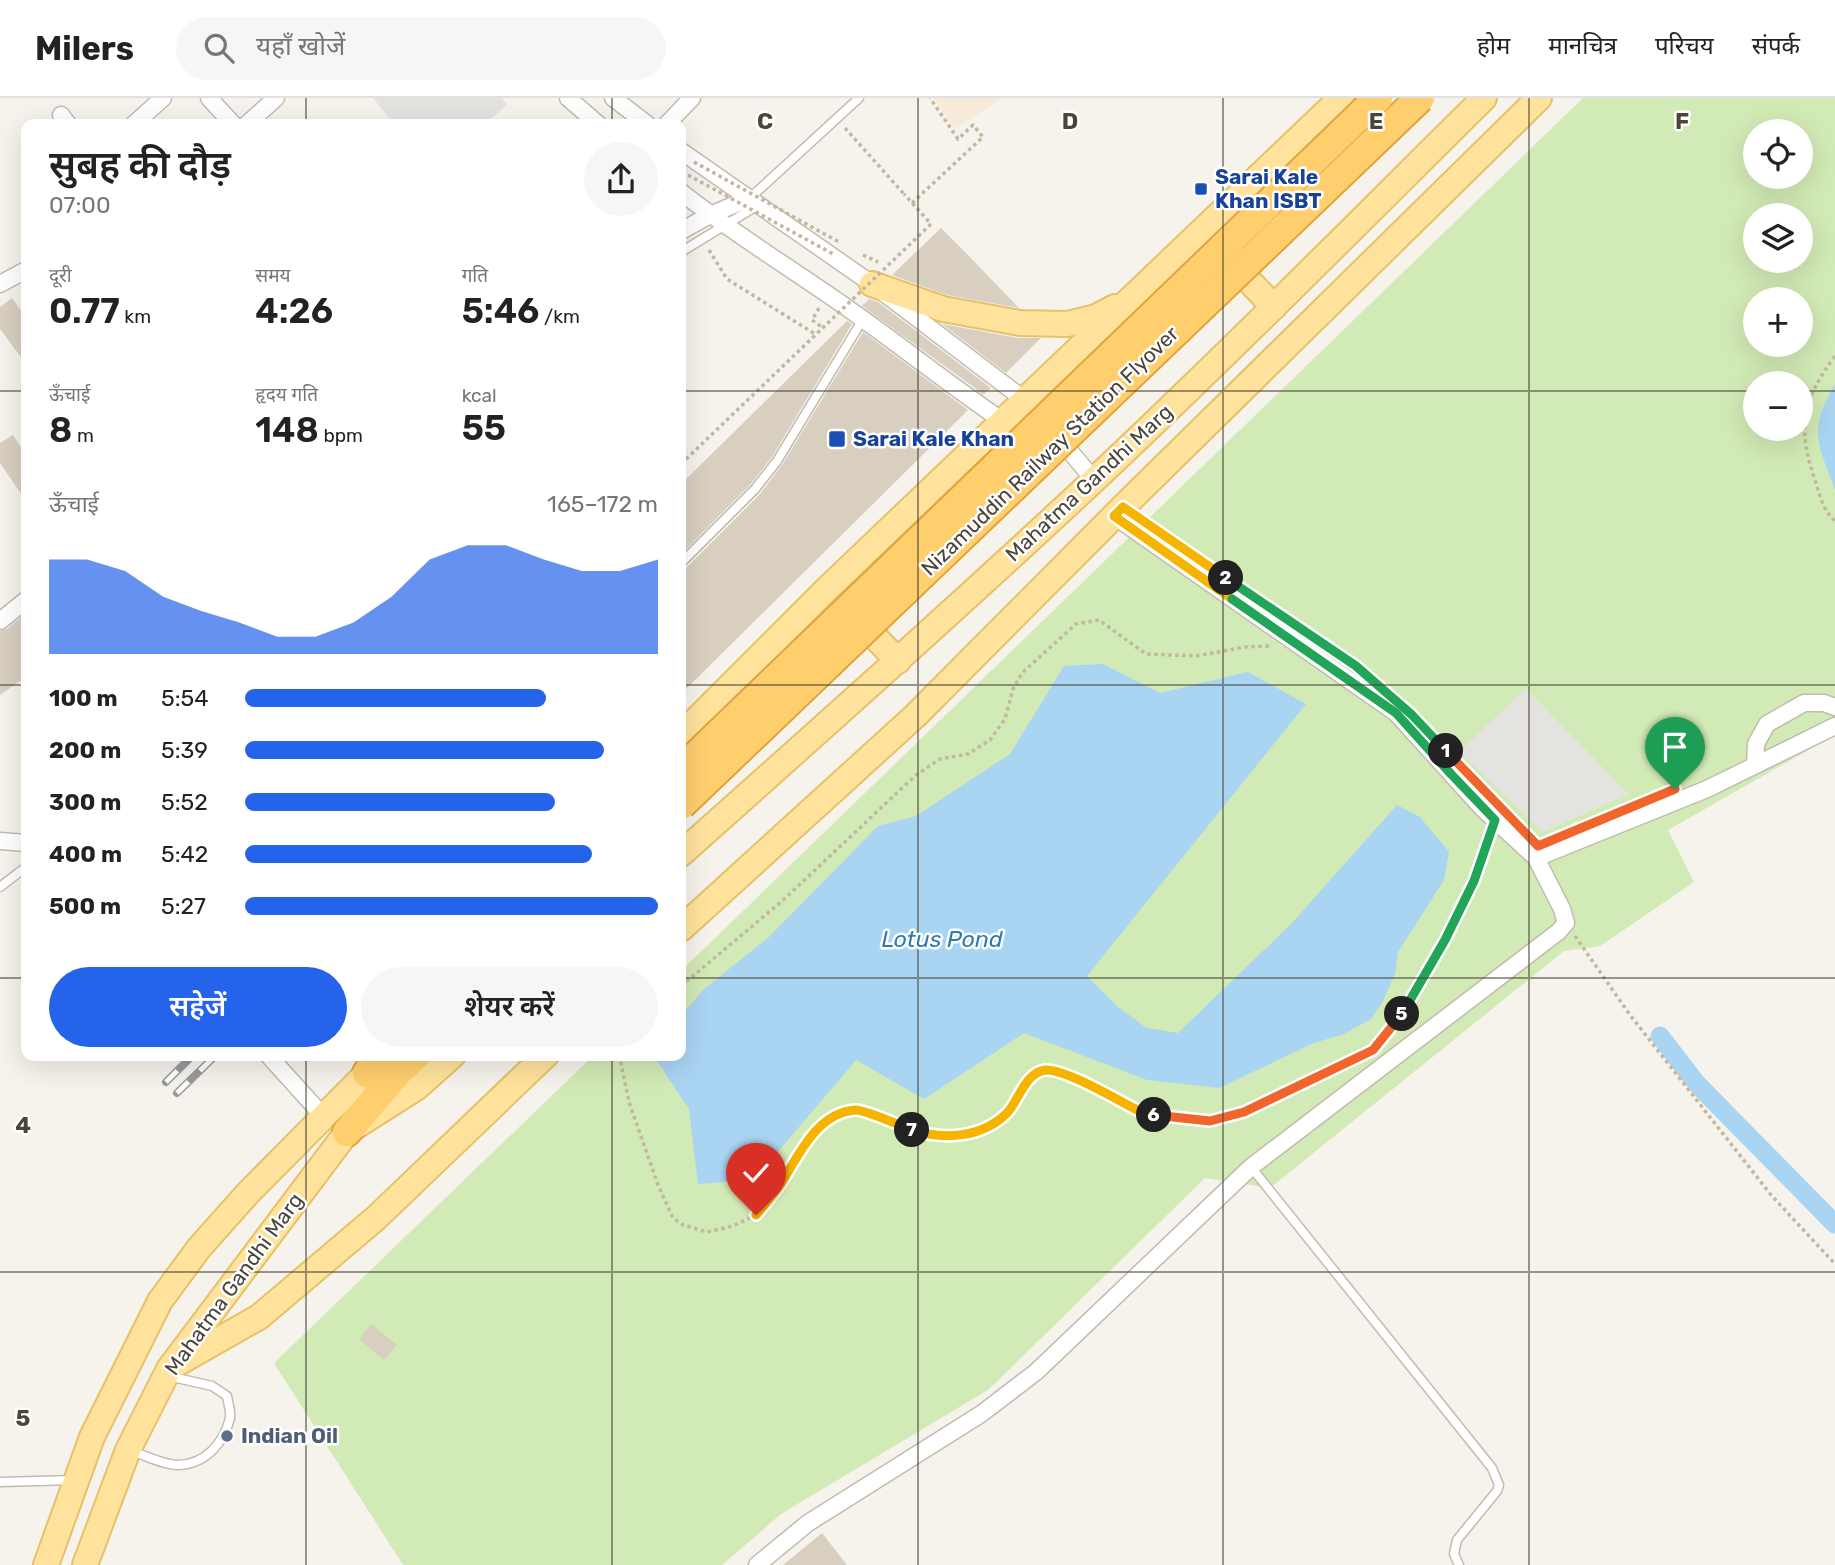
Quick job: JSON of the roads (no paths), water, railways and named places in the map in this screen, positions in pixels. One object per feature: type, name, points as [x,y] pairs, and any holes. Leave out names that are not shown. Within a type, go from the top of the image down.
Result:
[{"type":"highway","name":"Nizamuddin Railway Station Flyover","points":[[686,765],[1378,98]]},
{"type":"highway","name":"Nizamuddin Railway Station Flyover","points":[[686,800],[1420,98]]},
{"type":"highway","points":[[347,1132],[410,1061]]},
{"type":"main road","points":[[686,730],[828,588],[1341,98]]},
{"type":"main road","name":"Mahatma Gandhi Marg","points":[[686,850],[898,661],[1094,481],[1484,98]]},
{"type":"main road","points":[[686,924],[915,716],[1539,98]]},
{"type":"main road","points":[[1202,232],[1274,307]]},
{"type":"main road","points":[[872,284],[943,309],[1020,323],[1067,324],[1096,317],[1132,299]]},
{"type":"main road","points":[[828,588],[898,661]]},
{"type":"main road","name":"Mahatma Gandhi Marg","points":[[46,1565],[92,1437],[160,1301],[199,1248],[248,1193],[374,1061]]},
{"type":"main road","name":"Mahatma Gandhi Marg","points":[[85,1565],[128,1450],[167,1372],[347,1132],[416,1088],[446,1061]]},
{"type":"main road","points":[[167,1372],[259,1317],[376,1218],[540,1061]]},
{"type":"street","points":[[140,119],[163,98]]},
{"type":"street","points":[[209,98],[228,119]]},
{"type":"street","points":[[253,119],[276,98]]},
{"type":"street","points":[[568,98],[592,119]]},
{"type":"street","points":[[613,98],[640,119]]},
{"type":"street","points":[[672,119],[692,98]]},
{"type":"street","points":[[686,154],[872,284],[1026,399],[1094,481]]},
{"type":"street","points":[[686,196],[709,215],[863,318],[1003,422],[1094,481]]},
{"type":"street","points":[[686,228],[709,215],[754,202]]},
{"type":"street","points":[[0,284],[21,273]]},
{"type":"street","points":[[757,1565],[818,1515],[981,1414],[1036,1372],[1251,1167],[1558,932],[1566,923],[1562,909],[1536,858],[1495,820],[1396,713],[1114,516]]},
{"type":"street","points":[[0,621],[21,604]]},
{"type":"street","points":[[1755,765],[1756,744],[1767,724],[1804,704],[1824,703],[1835,707]]},
{"type":"street","points":[[1536,858],[1707,789],[1835,726]]},
{"type":"street","points":[[0,841],[21,842]]},
{"type":"street","points":[[273,1061],[323,1116]]},
{"type":"lane","points":[[686,249],[725,226],[754,202],[859,98]]},
{"type":"lane","points":[[686,558],[755,489],[778,461],[863,318]]},
{"type":"lane","points":[[0,887],[21,871]]},
{"type":"lane","points":[[1251,1167],[1492,1468],[1499,1485],[1457,1540],[1454,1554],[1460,1565]]},
{"type":"lane","points":[[128,1450],[175,1465],[192,1463],[206,1457],[219,1444],[230,1415],[227,1396],[212,1386],[167,1372]]},
{"type":"lane","points":[[0,1482],[76,1480]]},
{"type":"water","points":[[1835,384],[1835,490],[1820,448],[1818,426],[1826,400]]},
{"type":"water","name":"Lotus Pond","points":[[1103,664],[1160,693],[1248,672],[1306,704],[1087,976],[1118,1007],[1147,1028],[1178,1033],[1291,924],[1397,805],[1420,817],[1449,852],[1444,880],[1398,952],[1395,974],[1383,1001],[1371,1019],[1344,1034],[1314,1043],[1219,1088],[1147,1080],[1024,1033],[924,1099],[856,1060],[754,1180],[698,1184],[689,1109],[657,1061],[686,1061],[686,1010],[704,989],[769,937],[878,826],[916,816],[1010,754],[1064,666]]},
{"type":"waterway","points":[[1660,1036],[1697,1084],[1835,1224]]},
{"type":"railway","points":[[166,1082],[187,1061]]},
{"type":"railway","points":[[177,1093],[210,1061]]},
{"type":"place","name":"Sarai Kale Khan ISBT","points":[[1201,189]]},
{"type":"place","name":"Sarai Kale Khan","points":[[837,439]]},
{"type":"place","name":"Indian Oil","points":[[227,1436]]}]
